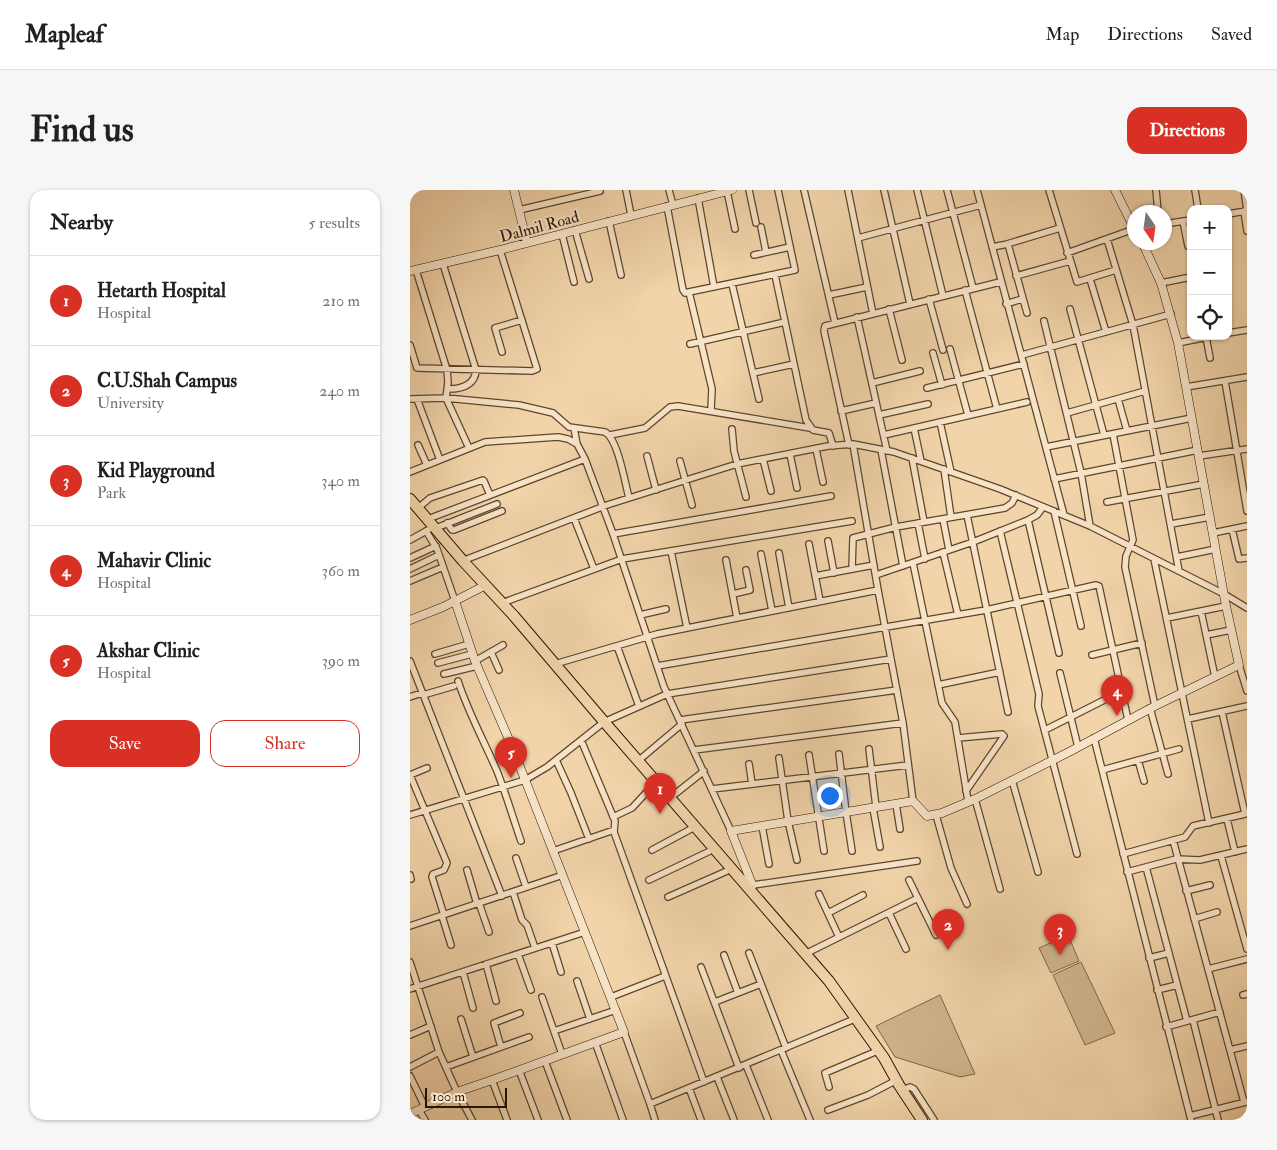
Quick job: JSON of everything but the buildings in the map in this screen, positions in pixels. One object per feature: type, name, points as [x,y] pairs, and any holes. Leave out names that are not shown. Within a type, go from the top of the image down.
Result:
[{"type":"highway","points":[[410,499],[414,507],[431,527],[822,979],[884,1058],[920,1120]]},
{"type":"highway","points":[[484,587],[502,603],[555,664],[602,723],[638,761],[654,783],[750,886],[829,980],[874,1052],[899,1086]]},
{"type":"street","points":[[514,190],[527,243]]},
{"type":"street","points":[[626,190],[631,215]]},
{"type":"street","points":[[669,190],[683,290],[685,293],[795,270],[778,190]]},
{"type":"street","points":[[749,190],[766,252]]},
{"type":"street","points":[[804,190],[835,323]]},
{"type":"street","points":[[848,190],[873,314]]},
{"type":"street","points":[[884,190],[910,304]]},
{"type":"street","points":[[917,190],[943,296]]},
{"type":"street","points":[[948,190],[973,288]]},
{"type":"street","points":[[977,190],[1064,516]]},
{"type":"street","points":[[1048,190],[1077,282],[1116,270]]},
{"type":"street","points":[[1115,190],[1127,214]]},
{"type":"street","points":[[1156,190],[1157,205]]},
{"type":"street","points":[[1195,190],[1197,205]]},
{"type":"street","points":[[1244,190],[1247,231]]},
{"type":"street","points":[[519,210],[600,191]]},
{"type":"street","points":[[729,191],[735,229]]},
{"type":"street","name":"Dalmil Road","points":[[413,270],[562,234],[698,198],[712,192],[729,191]]},
{"type":"street","points":[[698,198],[714,287]]},
{"type":"street","points":[[858,238],[981,205]]},
{"type":"street","points":[[1232,213],[1246,211]]},
{"type":"street","points":[[1172,223],[1187,220]]},
{"type":"street","points":[[609,221],[621,275]]},
{"type":"street","points":[[1183,221],[1187,241]]},
{"type":"street","points":[[992,247],[1060,228]]},
{"type":"street","points":[[575,230],[589,280]]},
{"type":"street","points":[[1067,253],[1127,231]]},
{"type":"street","points":[[562,234],[574,282]]},
{"type":"street","points":[[1107,239],[1133,325],[1179,571]]},
{"type":"street","points":[[1007,244],[1027,313]]},
{"type":"street","points":[[754,255],[790,247]]},
{"type":"street","points":[[410,345],[417,368],[532,371],[537,368],[500,250]]},
{"type":"street","points":[[1146,250],[1161,283],[1178,343],[1230,630],[1242,663],[1247,691]]},
{"type":"street","points":[[1016,276],[1070,261]]},
{"type":"street","points":[[443,264],[476,370],[475,377],[470,384],[457,389],[448,389]]},
{"type":"street","points":[[413,270],[447,370],[448,389],[446,398],[469,448]]},
{"type":"street","points":[[774,275],[806,420],[810,428]]},
{"type":"street","points":[[1161,283],[1187,278]]},
{"type":"street","points":[[1090,279],[1106,332]]},
{"type":"street","points":[[1000,282],[835,323],[825,326],[824,331],[841,411],[851,444],[869,533],[903,724],[913,801],[927,816],[936,815],[1053,760],[1242,663]]},
{"type":"street","points":[[732,284],[759,399]]},
{"type":"street","points":[[828,295],[867,286]]},
{"type":"street","points":[[965,290],[997,408]]},
{"type":"street","points":[[689,292],[713,393],[711,410]]},
{"type":"street","points":[[929,299],[943,350]]},
{"type":"street","points":[[1006,304],[1022,299]]},
{"type":"street","points":[[889,309],[902,360]]},
{"type":"street","points":[[1070,309],[1104,435]]},
{"type":"street","points":[[1022,356],[1171,314]]},
{"type":"street","points":[[857,317],[884,435],[884,450],[903,566]]},
{"type":"street","points":[[502,352],[495,328],[522,320]]},
{"type":"street","points":[[1044,321],[1074,441],[1090,526]]},
{"type":"street","points":[[690,344],[785,322]]},
{"type":"street","points":[[1232,332],[1247,330]]},
{"type":"street","points":[[1178,343],[1194,340]]},
{"type":"street","points":[[1209,340],[1210,358]]},
{"type":"street","points":[[950,349],[968,415]]},
{"type":"street","points":[[933,353],[942,385]]},
{"type":"street","points":[[753,373],[794,364]]},
{"type":"street","points":[[927,388],[1024,364]]},
{"type":"street","points":[[872,383],[920,371]]},
{"type":"street","points":[[1186,387],[1247,377]]},
{"type":"street","points":[[1225,381],[1247,511]]},
{"type":"street","points":[[1067,413],[1146,392]]},
{"type":"street","points":[[440,460],[413,399],[446,398],[518,405],[549,412],[574,428],[605,432],[610,436],[630,498]]},
{"type":"street","points":[[1118,399],[1127,431]]},
{"type":"street","points":[[884,435],[1027,402]]},
{"type":"street","points":[[841,411],[876,403]]},
{"type":"street","points":[[879,415],[928,404]]},
{"type":"street","points":[[610,436],[645,428],[674,406],[682,405],[829,433],[834,446]]},
{"type":"street","points":[[1046,447],[1192,418]]},
{"type":"street","points":[[940,422],[951,472]]},
{"type":"street","points":[[574,428],[576,444],[585,460],[613,534],[667,694],[731,831],[750,886],[917,860]]},
{"type":"street","points":[[914,428],[921,461]]},
{"type":"street","points":[[732,429],[734,451],[746,497]]},
{"type":"street","points":[[1113,434],[1133,540],[1126,556],[1125,567],[1142,643],[1162,753],[1168,774]]},
{"type":"street","points":[[410,472],[485,442],[558,437],[568,439],[576,444]]},
{"type":"street","points":[[461,561],[603,507],[737,464],[816,448],[851,444],[884,450],[912,458],[1016,495],[1090,526],[1224,594],[1247,608]]},
{"type":"street","points":[[418,445],[427,465]]},
{"type":"street","points":[[816,448],[823,482]]},
{"type":"street","points":[[1054,479],[1159,458],[1247,449]]},
{"type":"street","points":[[790,454],[798,488]]},
{"type":"street","points":[[647,456],[656,490]]},
{"type":"street","points":[[912,458],[925,559]]},
{"type":"street","points":[[763,459],[771,491]]},
{"type":"street","points":[[410,540],[490,496],[585,460]]},
{"type":"street","points":[[680,462],[692,505]]},
{"type":"street","points":[[944,470],[951,517]]},
{"type":"street","points":[[414,507],[430,498],[482,480],[484,480],[490,496]]},
{"type":"street","points":[[1107,502],[1204,484]]},
{"type":"street","points":[[852,569],[852,538],[896,527],[1009,506],[1016,495]]},
{"type":"street","points":[[613,534],[831,496]]},
{"type":"street","points":[[431,527],[447,523],[496,504]]},
{"type":"street","points":[[876,576],[973,542],[1028,520],[1037,515],[1043,507]]},
{"type":"street","points":[[447,523],[454,530],[502,511]]},
{"type":"street","points":[[1054,511],[1082,626]]},
{"type":"street","points":[[967,515],[1008,712]]},
{"type":"street","points":[[1171,524],[1210,517]]},
{"type":"street","points":[[574,518],[594,569]]},
{"type":"street","points":[[942,519],[958,615]]},
{"type":"street","points":[[1028,520],[1059,653]]},
{"type":"street","points":[[502,603],[622,559],[852,521]]},
{"type":"street","points":[[1213,533],[1247,526]]},
{"type":"street","points":[[431,527],[452,602],[616,1010],[656,1120]]},
{"type":"street","points":[[1232,529],[1239,559],[1247,558]]},
{"type":"street","points":[[1000,531],[1039,694],[1038,706],[1077,854]]},
{"type":"street","points":[[828,541],[834,573]]},
{"type":"street","points":[[809,544],[820,601]]},
{"type":"street","points":[[410,558],[436,546]]},
{"type":"street","points":[[1176,557],[1216,550]]},
{"type":"street","points":[[671,551],[687,628]]},
{"type":"street","points":[[779,552],[789,608]]},
{"type":"street","points":[[761,554],[772,612]]},
{"type":"street","points":[[410,569],[439,555]]},
{"type":"street","points":[[1154,558],[1209,823]]},
{"type":"street","points":[[726,560],[737,618]]},
{"type":"street","points":[[912,563],[943,706],[955,722],[966,791],[971,800],[1000,889]]},
{"type":"street","points":[[815,576],[874,565]]},
{"type":"street","points":[[410,581],[443,567]]},
{"type":"street","points":[[733,594],[750,590],[746,570]]},
{"type":"street","points":[[657,666],[986,610],[1098,585],[1128,720]]},
{"type":"street","points":[[410,620],[484,587]]},
{"type":"street","points":[[555,664],[646,636],[878,590]]},
{"type":"street","points":[[410,616],[452,602]]},
{"type":"street","points":[[1167,618],[1226,606]]},
{"type":"street","points":[[640,615],[666,609]]},
{"type":"street","points":[[1201,611],[1215,677]]},
{"type":"street","points":[[1206,635],[1230,630]]},
{"type":"street","points":[[1092,655],[1142,643]]},
{"type":"street","points":[[435,654],[469,644]]},
{"type":"street","points":[[444,674],[503,646]]},
{"type":"street","points":[[617,646],[639,706]]},
{"type":"street","points":[[491,652],[499,670]]},
{"type":"street","points":[[410,815],[525,780],[556,760],[602,723],[667,694],[891,659]]},
{"type":"street","points":[[438,663],[475,660]]},
{"type":"street","points":[[410,661],[502,896]]},
{"type":"street","points":[[938,685],[1000,672]]},
{"type":"street","points":[[1060,673],[1078,747]]},
{"type":"street","points":[[410,697],[456,684],[476,722],[503,787],[521,841]]},
{"type":"street","points":[[638,761],[680,722],[897,690]]},
{"type":"street","points":[[1045,730],[1122,691]]},
{"type":"street","points":[[1188,720],[1247,706]]},
{"type":"street","points":[[1123,854],[1185,837],[1193,826],[1244,815],[1222,712]]},
{"type":"street","points":[[694,750],[903,724]]},
{"type":"street","points":[[958,738],[1002,734],[1004,736],[966,791]]},
{"type":"street","points":[[1094,738],[1190,1118],[1245,1102],[1173,840]]},
{"type":"street","points":[[581,740],[613,817],[614,830],[704,1082]]},
{"type":"street","points":[[869,749],[880,846]]},
{"type":"street","points":[[1102,770],[1179,749]]},
{"type":"street","points":[[840,754],[852,851]]},
{"type":"street","points":[[809,755],[824,851]]},
{"type":"street","points":[[779,758],[788,822],[797,860]]},
{"type":"street","points":[[556,760],[572,793],[589,838]]},
{"type":"street","points":[[1138,760],[1144,781]]},
{"type":"street","points":[[749,764],[752,784]]},
{"type":"street","points":[[712,789],[908,764]]},
{"type":"street","points":[[427,768],[410,775],[447,863],[444,870],[433,874],[432,877],[451,946]]},
{"type":"street","points":[[670,798],[704,771]]},
{"type":"street","points":[[1012,780],[1038,872]]},
{"type":"street","points":[[613,817],[632,808],[654,783]]},
{"type":"street","points":[[731,831],[913,801]]},
{"type":"street","points":[[896,804],[900,829]]},
{"type":"street","points":[[936,815],[951,868],[967,904]]},
{"type":"street","points":[[1227,819],[1235,852]]},
{"type":"street","points":[[762,826],[769,864]]},
{"type":"street","points":[[652,850],[691,829]]},
{"type":"street","points":[[553,851],[614,830]]},
{"type":"street","points":[[1127,872],[1178,859],[1190,860],[1221,856],[1247,849]]},
{"type":"street","points":[[649,880],[710,851]]},
{"type":"street","points":[[1221,856],[1247,949]]},
{"type":"street","points":[[516,858],[526,887]]},
{"type":"street","points":[[1146,867],[1177,985],[1190,1020],[1218,1120]]},
{"type":"street","points":[[466,870],[490,932]]},
{"type":"street","points":[[668,897],[727,871]]},
{"type":"street","points":[[410,926],[563,876]]},
{"type":"street","points":[[909,880],[936,935]]},
{"type":"street","points":[[1186,891],[1210,885]]},
{"type":"street","points":[[513,892],[522,920],[527,925],[535,948]]},
{"type":"street","points":[[819,894],[839,937]]},
{"type":"street","points":[[828,913],[863,895]]},
{"type":"street","points":[[807,954],[918,898]]},
{"type":"street","points":[[1194,919],[1217,912]]},
{"type":"street","points":[[889,913],[906,949]]},
{"type":"street","points":[[410,989],[585,932]]},
{"type":"street","points":[[552,943],[561,972]]},
{"type":"street","points":[[749,952],[810,1120]]},
{"type":"street","points":[[1149,958],[1169,953]]},
{"type":"street","points":[[518,954],[530,990]]},
{"type":"street","points":[[724,955],[738,993]]},
{"type":"street","points":[[1208,969],[1247,959]]},
{"type":"street","points":[[410,962],[439,1052],[472,1120]]},
{"type":"street","points":[[486,964],[496,1001]]},
{"type":"street","points":[[701,967],[739,1068]]},
{"type":"street","points":[[463,972],[473,1008]]},
{"type":"street","points":[[611,998],[665,976]]},
{"type":"street","points":[[577,981],[590,1019]]},
{"type":"street","points":[[714,1002],[761,984]]},
{"type":"street","points":[[1157,990],[1177,985]]},
{"type":"street","points":[[542,997],[562,1054]]},
{"type":"street","points":[[554,1031],[616,1010]]},
{"type":"street","points":[[1166,1027],[1220,1012]]},
{"type":"street","points":[[501,1047],[494,1022],[520,1013]]},
{"type":"street","points":[[461,1019],[473,1057]]},
{"type":"street","points":[[650,1104],[855,1020]]},
{"type":"street","points":[[410,1035],[431,1026]]},
{"type":"street","points":[[410,1114],[457,1092],[624,1032]]},
{"type":"street","points":[[446,1067],[529,1036]]},
{"type":"street","points":[[595,1042],[623,1120]]},
{"type":"street","points":[[1230,1050],[1247,1046]]},
{"type":"street","points":[[410,1067],[439,1052]]},
{"type":"street","points":[[829,1087],[825,1073],[874,1052]]},
{"type":"street","points":[[545,1061],[567,1120]]},
{"type":"street","points":[[746,1065],[768,1120]]},
{"type":"street","points":[[519,1070],[538,1120]]},
{"type":"street","points":[[410,1076],[425,1120]]},
{"type":"street","points":[[716,1077],[734,1120]]},
{"type":"street","points":[[492,1080],[507,1120]]},
{"type":"street","points":[[828,1110],[899,1086],[910,1087],[914,1089],[934,1120]]},
{"type":"street","points":[[689,1088],[701,1120]]},
{"type":"shaded area","points":[[1068,935],[1079,961],[1051,973],[1039,948]]},
{"type":"shaded area","points":[[1081,962],[1115,1033],[1085,1045],[1053,975]]},
{"type":"shaded area","points":[[940,995],[975,1074],[960,1077],[895,1057],[876,1026]]},
{"type":"place","name":"Mahavir Clinic","points":[[1117,716]]},
{"type":"place","name":"Akshar Clinic","points":[[511,778]]},
{"type":"place","name":"Hetarth Hospital","points":[[660,814]]},
{"type":"place","name":"C.U.Shah Campus","points":[[948,950]]},
{"type":"place","name":"Kid Playground","points":[[1060,955]]}]
